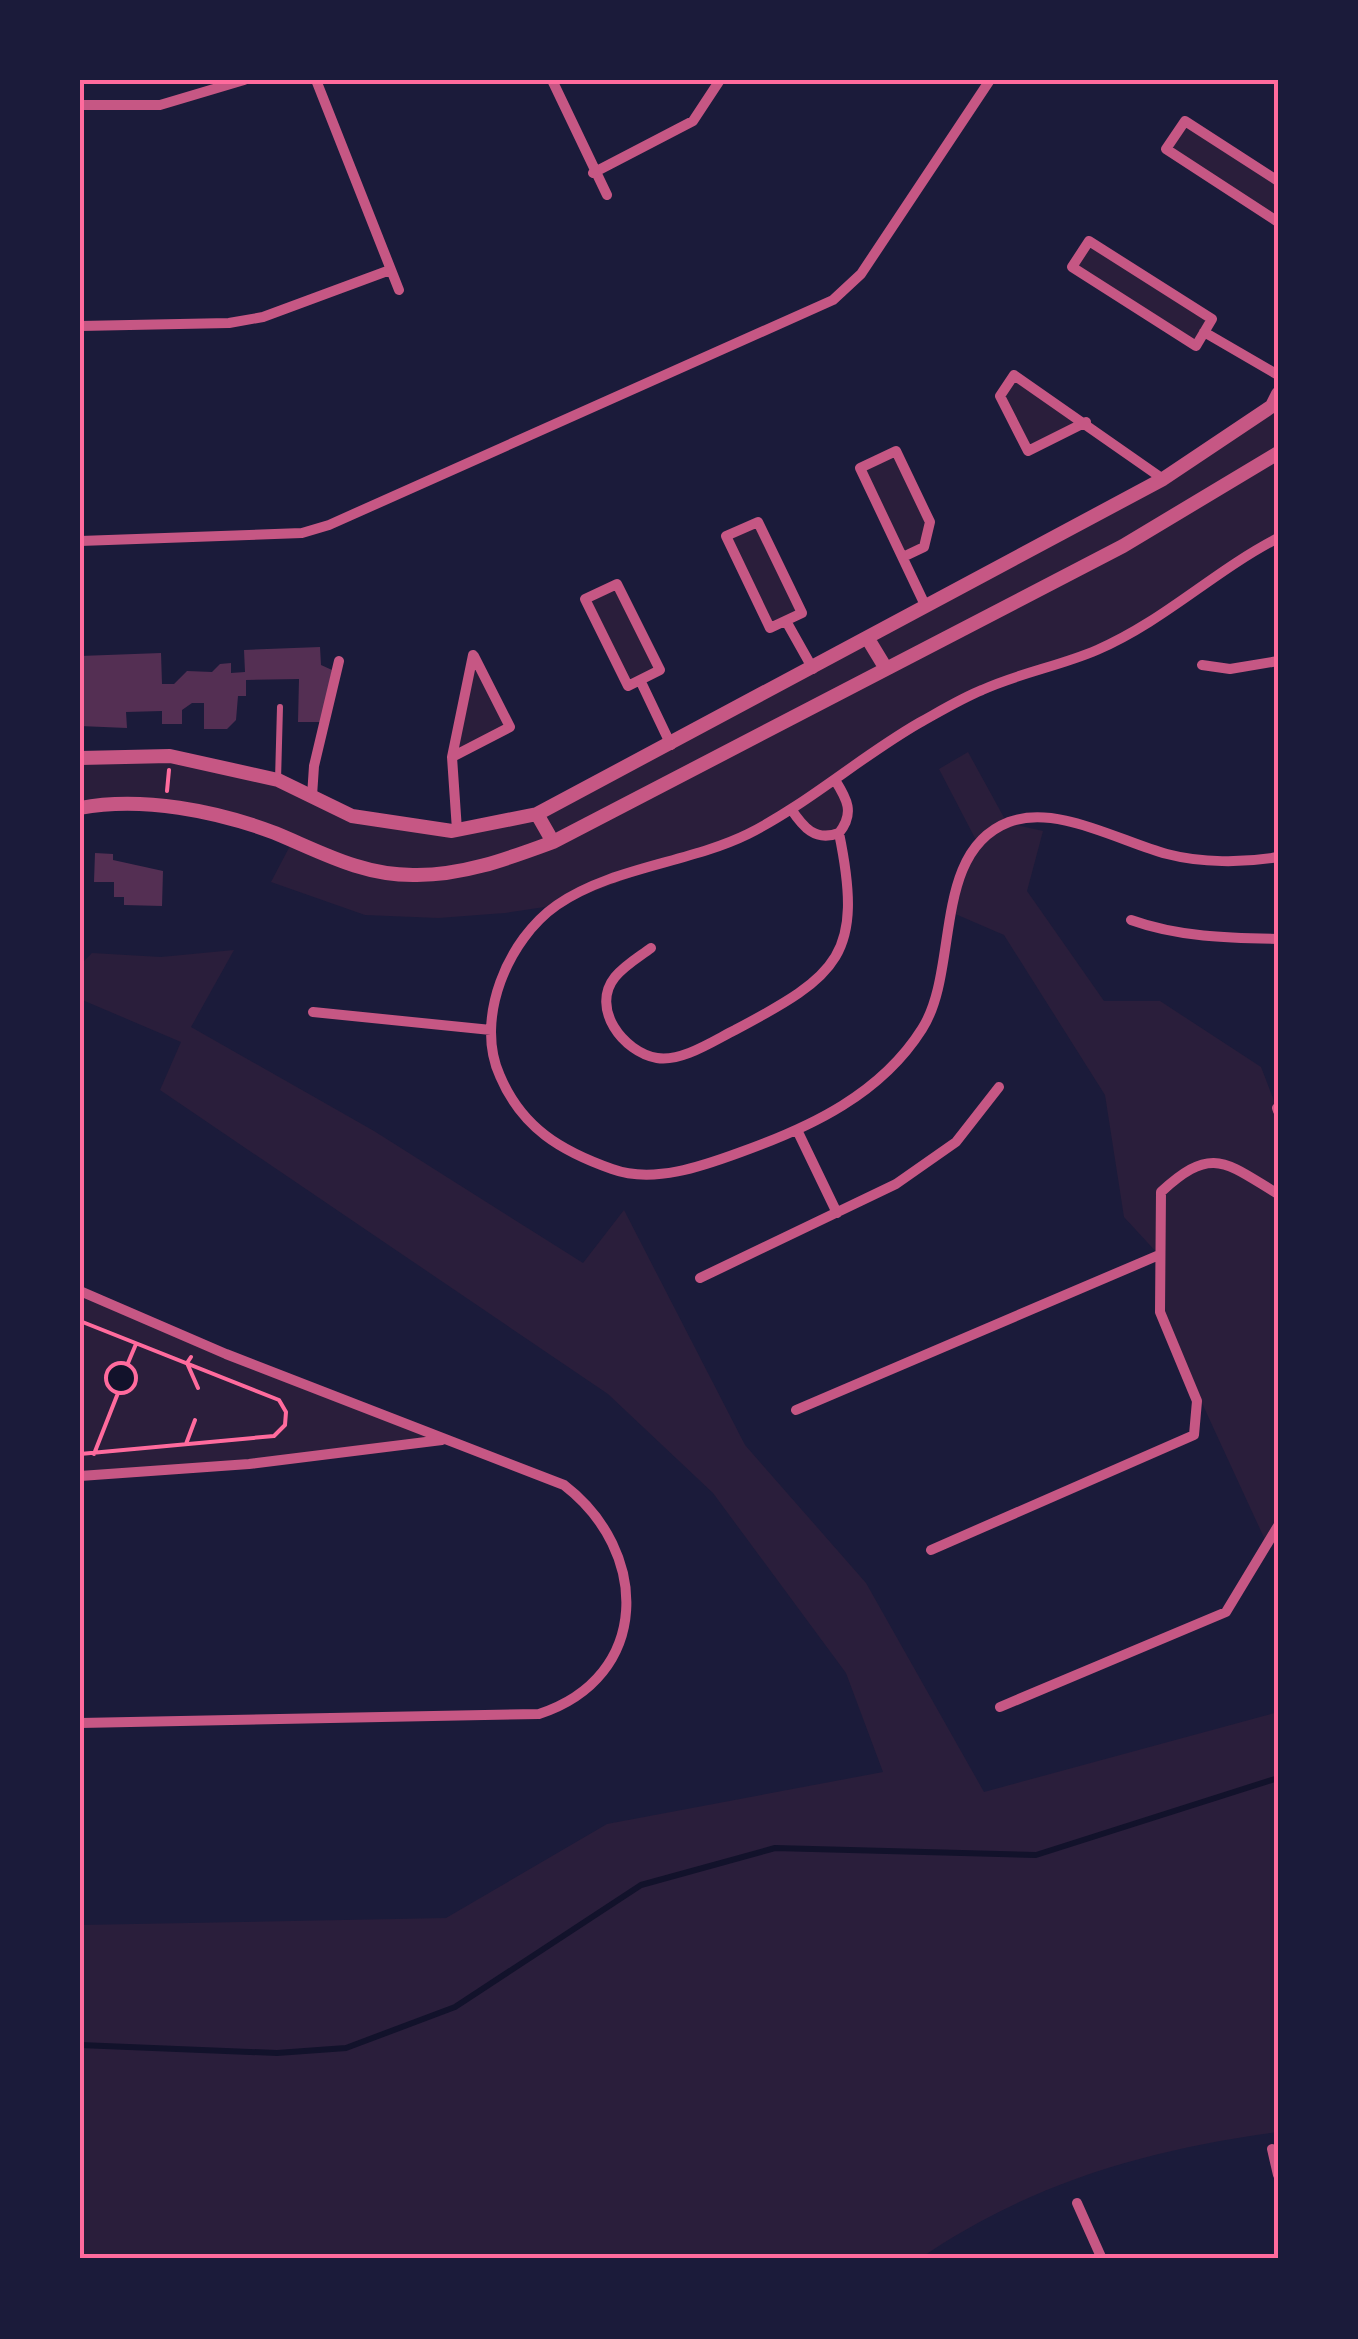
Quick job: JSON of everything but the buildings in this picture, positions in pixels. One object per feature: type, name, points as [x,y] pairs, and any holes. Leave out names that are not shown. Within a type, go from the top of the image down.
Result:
[{"type":"street","points":[[80,105],[160,105],[244,80]]},
{"type":"street","points":[[316,80],[398,290]]},
{"type":"street","points":[[552,80],[592,174],[607,195]]},
{"type":"street","points":[[592,174],[693,120],[720,80]]},
{"type":"street","points":[[80,541],[302,533],[329,525],[833,300],[860,274],[990,80]]},
{"type":"street","points":[[1278,181],[1185,120],[1166,149],[1278,222]]},
{"type":"street","points":[[1089,241],[1212,319],[1204,332],[1196,346],[1072,267],[1089,241]]},
{"type":"street","points":[[80,326],[246,320],[390,270]]},
{"type":"street","points":[[1204,332],[1278,375]]},
{"type":"street","points":[[1086,422],[1028,451],[1000,396],[1014,375],[1086,422],[1163,479]]},
{"type":"street","points":[[80,758],[170,756],[278,780],[352,816],[457,830],[537,814],[1163,479],[1272,406],[1278,394]]},
{"type":"street","points":[[903,557],[924,547],[930,522],[896,452],[860,468],[926,607]]},
{"type":"street","points":[[80,808],[166,806],[274,833],[346,865],[412,876],[475,869],[553,842],[1122,546],[1278,453]]},
{"type":"street","points":[[758,522],[802,613],[786,621],[770,628],[726,536],[758,522]]},
{"type":"street","points":[[1278,538],[1235,560],[1166,615],[1095,651],[983,689],[915,725],[836,780],[747,834],[558,905],[520,942],[500,980],[491,1030],[496,1067],[512,1104],[551,1144],[620,1172],[688,1171],[797,1130],[868,1092],[922,1029],[936,998],[959,884],[977,842],[1007,823],[1050,819],[1172,855],[1221,860],[1278,857]]},
{"type":"street","points":[[617,584],[660,670],[640,680],[628,686],[586,599],[617,584]]},
{"type":"street","points":[[786,621],[812,669]]},
{"type":"street","points":[[868,639],[885,667]]},
{"type":"street","points":[[452,756],[510,727],[473,655],[452,756],[457,830]]},
{"type":"street","points":[[1202,664],[1230,669],[1278,660]]},
{"type":"street","points":[[312,796],[314,766],[340,661]]},
{"type":"street","points":[[640,680],[672,745]]},
{"type":"street","points":[[651,948],[614,978],[607,1004],[608,1016],[626,1044],[653,1058],[682,1055],[802,994],[838,955],[844,940],[850,886],[839,833],[847,820],[848,802],[836,780]]},
{"type":"street","points":[[791,809],[803,827],[816,835],[839,833]]},
{"type":"street","points":[[537,814],[553,842]]},
{"type":"street","points":[[1131,920],[1157,929],[1206,936],[1278,939]]},
{"type":"street","points":[[312,1012],[491,1030]]},
{"type":"street","points":[[700,1278],[896,1184],[956,1142],[1000,1087]]},
{"type":"street","points":[[797,1130],[837,1213]]},
{"type":"street","points":[[931,1550],[1194,1435],[1198,1401],[1160,1312],[1161,1192],[1190,1165],[1226,1163],[1278,1194]]},
{"type":"street","points":[[796,1410],[1159,1255]]},
{"type":"street","points":[[80,1291],[564,1485],[582,1499],[617,1546],[626,1582],[622,1636],[608,1664],[570,1704],[539,1714],[80,1723]]},
{"type":"street","points":[[80,1476],[249,1464],[446,1439]]},
{"type":"street","points":[[1000,1707],[1226,1612],[1278,1526]]},
{"type":"street","points":[[1272,2149],[1278,2175]]},
{"type":"street","points":[[1077,2203],[1102,2259]]},
{"type":"lane","points":[[278,780],[280,707]]},
{"type":"path","points":[[166,806],[170,756]]},
{"type":"path","points":[[80,1321],[279,1400],[286,1412],[285,1425],[274,1436],[80,1454]]},
{"type":"path","points":[[128,1362],[136,1343]]},
{"type":"path","points":[[118,1393],[106,1380],[108,1369],[114,1363],[128,1362]]},
{"type":"path","points":[[118,1393],[134,1389],[137,1378],[128,1362]]},
{"type":"path","points":[[187,1363],[198,1388]]},
{"type":"path","points":[[94,1452],[118,1393]]},
{"type":"path","points":[[186,1444],[195,1420]]},
{"type":"shaded area","points":[[1185,121],[1278,181],[1278,222],[1166,149]]},
{"type":"shaded area","points":[[1089,241],[1212,319],[1195,346],[1072,267]]},
{"type":"shaded area","points":[[1014,375],[1086,422],[1028,451],[1000,396]]},
{"type":"shaded area","points":[[1278,394],[1278,538],[1166,615],[1095,651],[983,689],[836,780],[848,802],[844,827],[825,837],[791,809],[747,834],[558,905],[438,918],[365,915],[271,882],[292,842],[181,809],[80,808],[80,758],[170,756],[278,780],[352,816],[452,831],[537,814],[1163,479]]},
{"type":"shaded area","points":[[896,451],[930,522],[924,547],[903,557],[860,468]]},
{"type":"shaded area","points":[[758,522],[802,613],[770,628],[726,536]]},
{"type":"shaded area","points":[[617,584],[660,670],[628,686],[585,599]]},
{"type":"shaded area","points":[[473,655],[510,727],[452,757]]},
{"type":"shaded area","points":[[968,752],[1007,823],[1043,831],[1027,891],[1104,1001],[1160,1001],[1261,1067],[1278,1111],[1278,1526],[1266,1542],[1160,1312],[1159,1255],[1124,1217],[1105,1095],[1004,935],[953,913],[977,842],[939,769]]},
{"type":"shaded area","points":[[234,950],[191,1027],[374,1131],[583,1263],[624,1210],[745,1445],[866,1583],[984,1792],[1278,1712],[1278,2132],[1182,2149],[1091,2174],[1003,2210],[919,2259],[80,2259],[80,1925],[446,1918],[607,1824],[883,1772],[846,1673],[713,1493],[608,1394],[160,1090],[181,1042],[80,999],[80,965],[92,953],[161,957]]},
{"type":"shaded area","points":[[80,1291],[446,1439],[80,1476]]},
{"type":"shaded area","points":[[121,1363],[132,1367],[136,1378],[132,1389],[121,1393],[110,1389],[106,1378],[110,1367]]},
{"type":"waterway","points":[[80,2045],[277,2053],[346,2048],[455,2007],[641,1885],[775,1848],[1036,1855],[1278,1778]]}]
